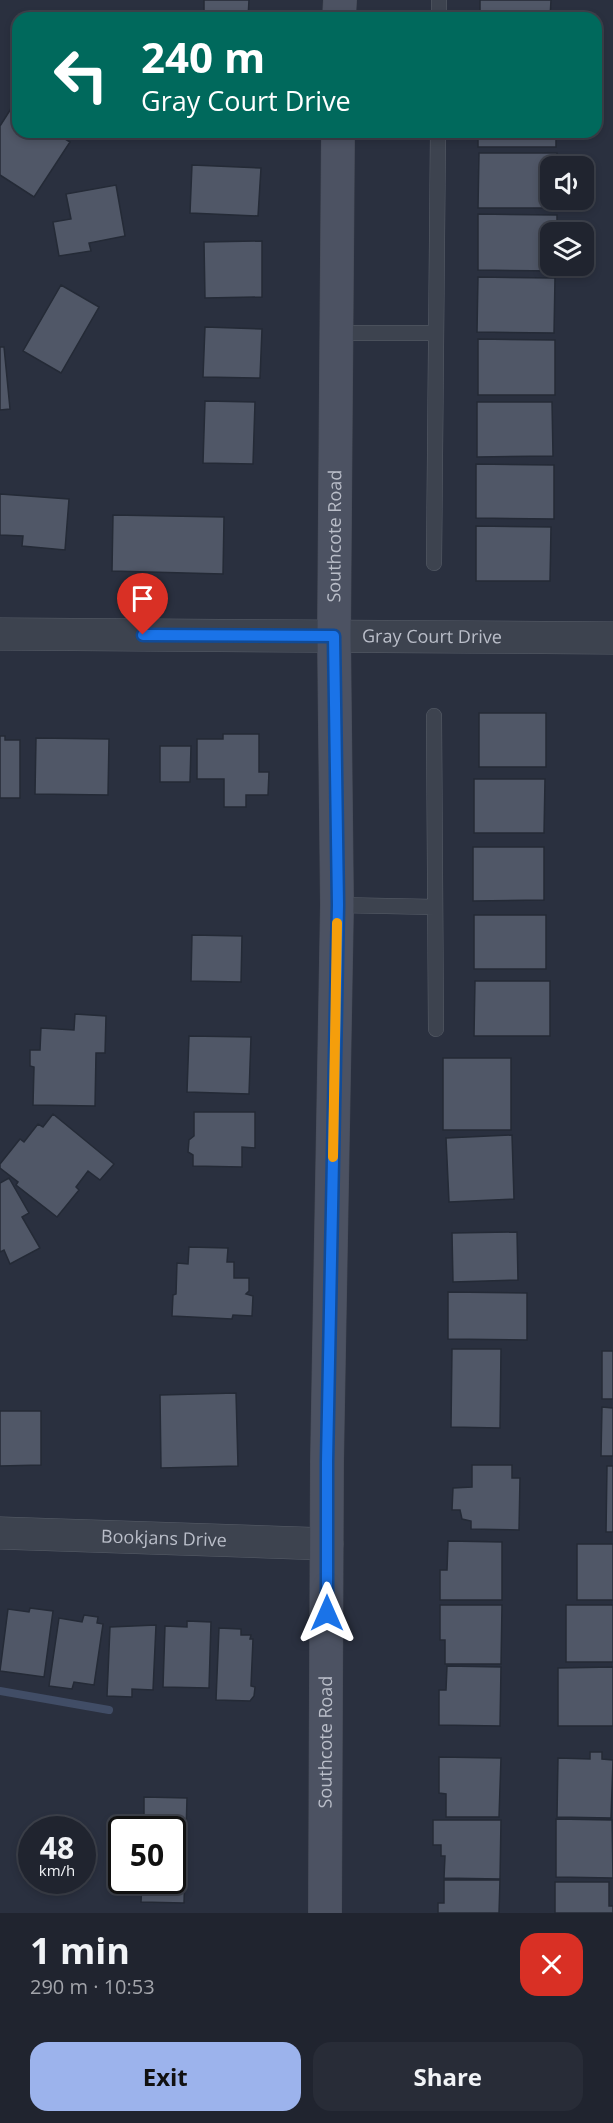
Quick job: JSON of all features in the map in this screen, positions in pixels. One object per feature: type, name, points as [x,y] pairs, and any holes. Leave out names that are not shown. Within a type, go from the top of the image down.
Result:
[{"type":"main road","name":"Southcote Road","points":[[325,1913],[327,1544],[338,905],[334,636],[338,138]]},
{"type":"street","name":"Gray Court Drive","points":[[0,634],[613,638]]},
{"type":"street","name":"Bookjans Drive","points":[[0,1533],[327,1544]]},
{"type":"lane","points":[[434,563],[438,138]]},
{"type":"lane","points":[[337,333],[436,333]]},
{"type":"lane","points":[[434,716],[436,1029]]},
{"type":"lane","points":[[338,905],[435,907]]},
{"type":"building","points":[[204,0],[249,0],[248,12],[204,12]]},
{"type":"building","points":[[480,0],[551,0],[550,12],[480,12]]},
{"type":"building","points":[[12,107],[12,138],[64,138],[70,142],[34,197],[0,175],[0,126]]},
{"type":"building","points":[[199,138],[239,138],[239,139]]},
{"type":"building","points":[[478,138],[556,138],[556,147],[478,147]]},
{"type":"building","points":[[479,153],[557,153],[557,156],[540,156],[540,208],[478,208]]},
{"type":"building","points":[[192,165],[261,168],[258,216],[190,213]]},
{"type":"building","points":[[116,185],[125,236],[89,243],[91,251],[59,256],[53,222],[71,219],[66,194]]},
{"type":"building","points":[[478,214],[557,215],[557,222],[540,222],[540,271],[478,270]]},
{"type":"building","points":[[262,241],[262,297],[205,298],[204,242]]},
{"type":"building","points":[[478,277],[555,278],[554,333],[477,332]]},
{"type":"building","points":[[61,285],[99,307],[61,373],[23,351]]},
{"type":"building","points":[[205,327],[262,329],[260,378],[203,377]]},
{"type":"building","points":[[478,339],[555,340],[555,395],[478,395]]},
{"type":"building","points":[[0,347],[4,347],[10,409],[0,410]]},
{"type":"building","points":[[205,401],[255,402],[253,464],[203,463]]},
{"type":"building","points":[[477,402],[552,402],[553,456],[477,457]]},
{"type":"building","points":[[476,464],[554,465],[554,519],[476,518]]},
{"type":"building","points":[[0,494],[69,499],[65,550],[22,546],[23,536],[0,535]]},
{"type":"building","points":[[113,515],[224,517],[223,574],[112,571]]},
{"type":"building","points":[[476,526],[551,527],[550,581],[476,581]]},
{"type":"building","points":[[479,713],[546,713],[546,767],[479,767]]},
{"type":"building","points":[[223,734],[259,734],[259,772],[269,772],[268,795],[246,795],[246,807],[224,807],[224,779],[197,779],[197,739],[223,739]]},
{"type":"building","points":[[0,736],[5,736],[5,740],[20,740],[20,798],[0,798]]},
{"type":"building","points":[[36,738],[109,739],[108,795],[35,794]]},
{"type":"building","points":[[160,746],[191,746],[190,782],[160,782]]},
{"type":"building","points":[[474,779],[545,779],[544,833],[474,833]]},
{"type":"building","points":[[473,847],[544,847],[544,900],[473,901]]},
{"type":"building","points":[[474,915],[546,915],[546,969],[474,969]]},
{"type":"building","points":[[192,935],[242,936],[241,982],[191,981]]},
{"type":"building","points":[[475,981],[550,981],[550,1036],[474,1036]]},
{"type":"building","points":[[75,1014],[106,1016],[105,1053],[96,1053],[95,1106],[33,1105],[34,1067],[30,1066],[30,1050],[40,1050],[41,1028],[74,1030]]},
{"type":"building","points":[[189,1036],[251,1037],[249,1094],[187,1092]]},
{"type":"building","points":[[443,1058],[511,1058],[511,1130],[443,1130]]},
{"type":"building","points":[[194,1112],[255,1112],[255,1148],[242,1147],[242,1167],[193,1166],[193,1155],[188,1152],[189,1140],[194,1136]]},
{"type":"building","points":[[53,1114],[114,1164],[100,1180],[88,1171],[76,1187],[79,1190],[57,1217],[16,1185],[18,1182],[0,1168],[0,1164],[20,1139],[24,1142],[38,1124],[43,1127]]},
{"type":"building","points":[[512,1135],[514,1199],[449,1202],[446,1138]]},
{"type":"building","points":[[9,1178],[29,1213],[22,1217],[40,1248],[10,1264],[4,1250],[0,1252],[0,1183]]},
{"type":"building","points":[[517,1232],[518,1280],[453,1282],[452,1233]]},
{"type":"building","points":[[189,1247],[228,1248],[227,1262],[234,1262],[234,1278],[249,1278],[249,1291],[246,1294],[253,1296],[252,1316],[233,1315],[232,1319],[172,1316],[173,1295],[176,1294],[177,1263],[188,1264]]},
{"type":"building","points":[[448,1292],[527,1293],[527,1340],[448,1339]]},
{"type":"building","points":[[452,1349],[501,1349],[500,1428],[451,1427]]},
{"type":"building","points":[[602,1351],[613,1351],[613,1399],[602,1399]]},
{"type":"building","points":[[236,1393],[238,1466],[161,1468],[160,1395]]},
{"type":"building","points":[[602,1407],[613,1408],[613,1456],[601,1456]]},
{"type":"building","points":[[0,1411],[41,1411],[41,1465],[0,1466]]},
{"type":"building","points":[[472,1465],[512,1465],[512,1478],[520,1478],[519,1530],[471,1529],[471,1521],[462,1519],[460,1510],[452,1510],[453,1488],[472,1487]]},
{"type":"building","points":[[607,1466],[613,1466],[613,1532],[606,1532]]},
{"type":"building","points":[[448,1541],[502,1542],[502,1600],[440,1600],[440,1570],[447,1570]]},
{"type":"building","points":[[577,1544],[613,1544],[613,1600],[577,1600]]},
{"type":"building","points":[[440,1605],[502,1605],[501,1664],[445,1664],[445,1640],[440,1640]]},
{"type":"building","points":[[566,1605],[613,1605],[613,1662],[566,1662]]},
{"type":"building","points":[[30,1608],[53,1611],[44,1677],[0,1671],[8,1609],[29,1612]]},
{"type":"building","points":[[84,1615],[98,1617],[97,1623],[103,1624],[94,1685],[74,1682],[72,1689],[49,1686],[59,1618],[82,1622]]},
{"type":"building","points":[[187,1621],[211,1622],[209,1688],[163,1687],[165,1626],[187,1627]]},
{"type":"building","points":[[156,1625],[153,1690],[132,1689],[132,1697],[107,1696],[110,1627]]},
{"type":"building","points":[[219,1628],[241,1629],[241,1635],[251,1635],[250,1639],[253,1639],[251,1686],[255,1687],[254,1696],[250,1701],[216,1700]]},
{"type":"building","points":[[447,1666],[501,1667],[500,1726],[439,1725],[439,1690],[446,1690]]},
{"type":"building","points":[[613,1667],[613,1726],[558,1726],[558,1668]]},
{"type":"building","points":[[590,1752],[602,1752],[602,1759],[613,1760],[611,1818],[557,1817],[558,1758],[590,1759]]},
{"type":"building","points":[[439,1757],[501,1758],[499,1817],[446,1817],[446,1794],[439,1793]]},
{"type":"building","points":[[144,1797],[187,1798],[186,1833],[186,1816],[144,1816]]},
{"type":"building","points":[[556,1819],[612,1820],[613,1878],[556,1877]]},
{"type":"building","points":[[433,1820],[501,1820],[500,1879],[444,1878],[445,1856],[441,1856],[441,1845],[433,1845]]},
{"type":"building","points":[[444,1880],[500,1880],[499,1913],[438,1913],[438,1903],[444,1903]]},
{"type":"building","points":[[555,1882],[609,1882],[609,1906],[613,1906],[613,1913],[555,1913]]},
{"type":"building","points":[[141,1894],[184,1894],[184,1903],[141,1902]]},
{"type":"waterway","points":[[0,1691],[109,1710]]},
{"type":"slow traffic","points":[[333,1157],[337,923]]},
{"type":"route","points":[[143,635],[334,636],[338,905],[327,1462],[327,1613]]}]
